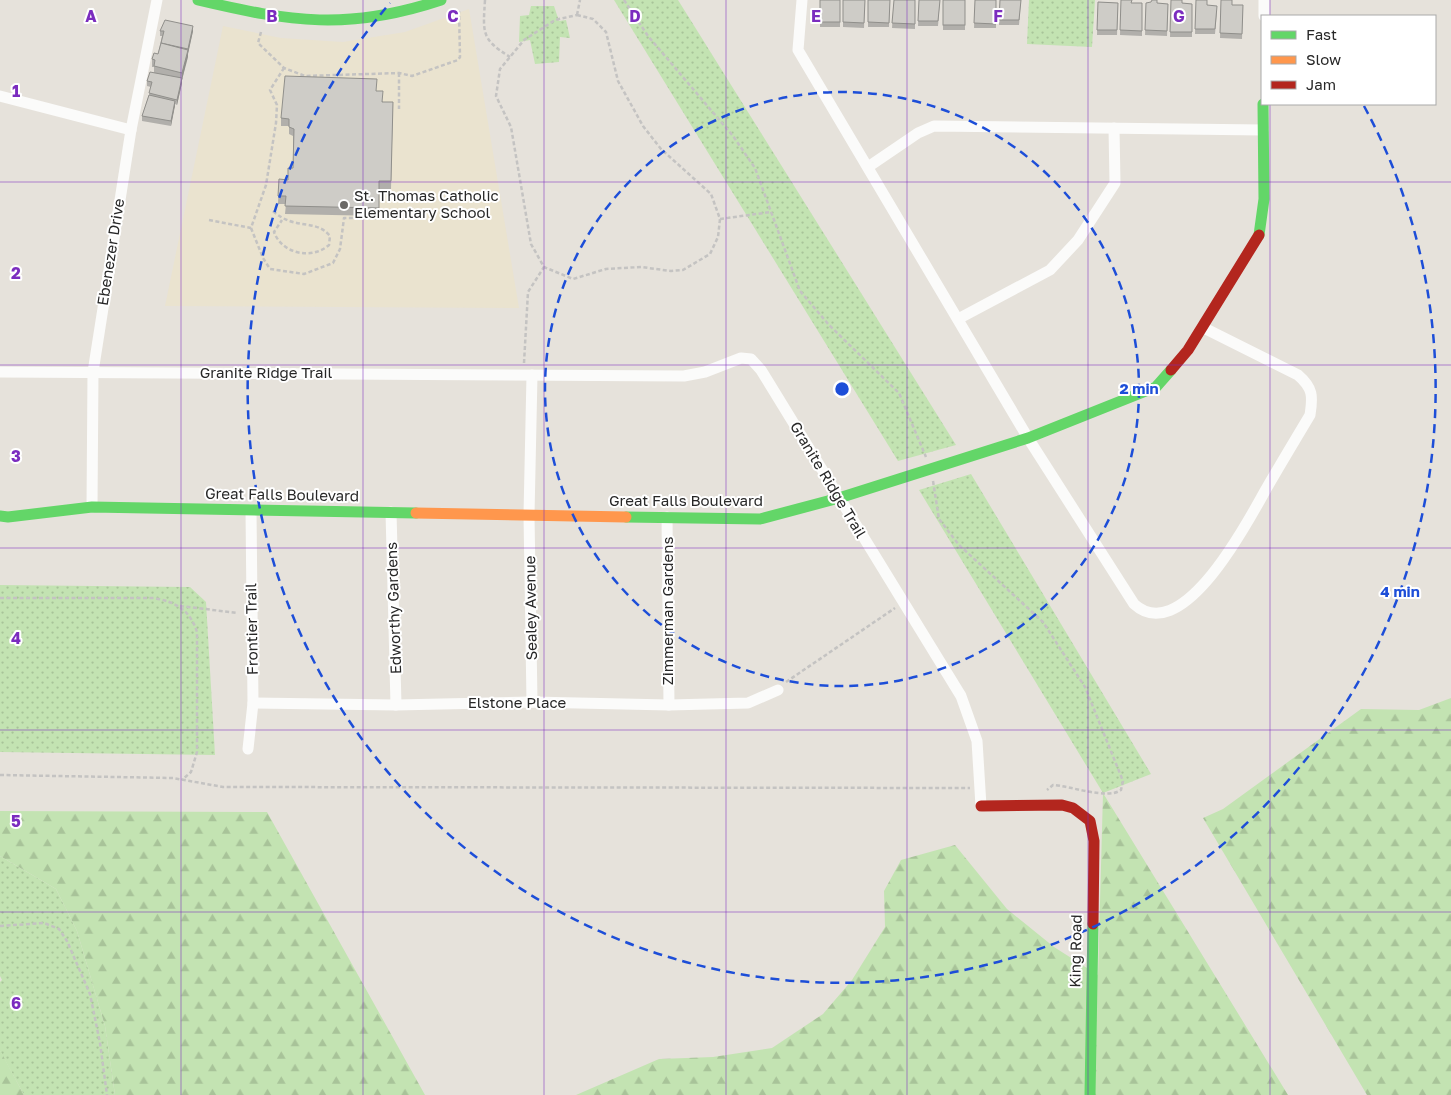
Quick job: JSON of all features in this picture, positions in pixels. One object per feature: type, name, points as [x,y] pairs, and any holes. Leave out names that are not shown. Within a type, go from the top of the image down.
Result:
[{"type":"street","name":"Ebenezer Drive","points":[[92,507],[93,372],[131,130],[157,0]]},
{"type":"street","points":[[198,0],[280,18],[324,22],[379,18],[410,11],[441,0]]},
{"type":"street","points":[[802,0],[798,50],[1028,438],[1134,604],[1143,613],[1157,614],[1182,604],[1207,581],[1231,549],[1310,415],[1312,398],[1308,384],[1298,375],[1202,327]]},
{"type":"street","points":[[1264,0],[1264,15]]},
{"type":"street","points":[[0,96],[131,130]]},
{"type":"street","name":"Great Falls Boulevard","points":[[0,516],[92,507],[760,519],[839,498],[1028,438],[1156,387],[1188,350],[1259,236],[1264,199],[1263,105]]},
{"type":"street","points":[[868,167],[918,132],[934,126],[1263,130]]},
{"type":"street","points":[[958,319],[1050,270],[1078,240],[1114,183],[1114,128]]},
{"type":"street","name":"Granite Ridge Trail","points":[[0,372],[684,376],[705,372],[741,358],[751,359],[762,370],[961,696],[977,741],[981,806],[1030,805]]},
{"type":"street","points":[[528,375],[529,515]]},
{"type":"street","name":"Frontier Trail","points":[[248,749],[253,703],[251,510]]},
{"type":"street","name":"Edworthy Gardens","points":[[391,512],[396,705]]},
{"type":"street","name":"Sealey Avenue","points":[[529,515],[532,702]]},
{"type":"street","name":"Zimmerman Gardens","points":[[667,517],[669,705]]},
{"type":"street","name":"Elstone Place","points":[[253,703],[396,705],[532,702],[669,705],[748,703],[778,690]]},
{"type":"street","name":"King Road","points":[[1030,805],[1062,805],[1081,812],[1090,821],[1094,840],[1090,1095]]},
{"type":"path","points":[[485,0],[483,28],[491,45],[510,57]]},
{"type":"path","points":[[577,15],[580,0]]},
{"type":"path","points":[[624,0],[648,36],[733,136],[755,168],[800,291],[829,325],[899,393],[931,468],[939,519],[959,545],[1042,622],[1085,687],[1123,781],[1121,790],[1116,794],[1053,785],[1030,805]]},
{"type":"path","points":[[261,32],[258,43],[284,68],[305,76],[399,73],[412,76],[458,60],[460,57],[459,11]]},
{"type":"path","points":[[577,15],[593,20],[606,32],[618,81],[643,126],[662,149],[711,194],[720,219],[718,236],[710,254],[683,270],[671,271],[641,267],[606,269],[573,279],[544,267],[531,244],[511,127],[496,96],[500,69],[524,40],[555,20],[577,15]]},
{"type":"path","points":[[284,68],[270,90],[277,106],[276,123],[266,185],[251,228],[263,258],[270,268],[294,274],[304,274],[330,266],[340,248],[344,218],[382,218]]},
{"type":"path","points":[[399,73],[399,109]]},
{"type":"path","points":[[273,211],[282,220],[291,223],[320,226],[330,236],[329,245],[318,252],[300,253],[290,250],[280,243],[274,232],[282,220]]},
{"type":"path","points":[[720,219],[771,212]]},
{"type":"path","points":[[209,220],[251,228]]},
{"type":"path","points":[[528,375],[528,292],[544,267]]},
{"type":"path","points":[[0,598],[114,600],[154,598],[180,606],[238,613]]},
{"type":"path","points":[[778,690],[794,676],[903,603]]},
{"type":"path","points":[[180,606],[194,620],[197,632],[198,706],[195,764],[191,772],[182,780]]},
{"type":"path","points":[[0,775],[150,776],[223,787],[970,788]]},
{"type":"path","points":[[0,926],[44,923],[59,929],[67,941],[90,994],[100,1044],[107,1095]]},
{"type":"shaded area","name":"St. Thomas Catholic Elementary School","points":[[469,9],[519,308],[165,306],[223,26],[281,38],[343,42],[405,32]]},
{"type":"green space","points":[[614,0],[678,0],[956,445],[898,461]]},
{"type":"green space","points":[[1029,0],[1095,0],[1092,47],[1027,44]]},
{"type":"green space","points":[[531,6],[554,6],[559,21],[566,20],[570,38],[560,37],[559,62],[535,64],[530,40],[519,42],[520,16],[529,15]]},
{"type":"green space","points":[[971,474],[1151,774],[1103,793],[919,490]]},
{"type":"green space","points":[[0,585],[190,587],[206,602],[215,755],[0,752]]},
{"type":"green space","points":[[1451,698],[1451,1095],[1367,1095],[1203,818],[1223,809],[1361,709],[1419,710]]},
{"type":"green space","points":[[1103,793],[1288,1095],[576,1095],[659,1059],[713,1057],[772,1048],[823,1014],[852,980],[885,927],[884,891],[901,860],[955,845],[1007,909],[1054,947],[1098,975]]},
{"type":"green space","points":[[0,811],[267,812],[425,1095],[115,1095],[105,1026],[77,931],[56,889],[0,856]]},
{"type":"green space","points":[[0,856],[56,889],[77,931],[105,1026],[115,1095],[24,1095],[0,1051],[0,982],[2,980],[0,976]]},
{"type":"green space","points":[[1,1052],[24,1095],[0,1095]]},
{"type":"building","points":[[820,0],[840,0],[840,22],[820,22]]},
{"type":"building","points":[[843,0],[865,0],[864,23],[843,22]]},
{"type":"building","points":[[868,0],[890,0],[889,23],[868,22]]},
{"type":"building","points":[[894,0],[915,0],[915,24],[892,23]]},
{"type":"building","points":[[919,0],[940,0],[938,21],[918,21]]},
{"type":"building","points":[[943,0],[965,0],[965,25],[943,25]]},
{"type":"building","points":[[975,0],[996,0],[996,24],[974,23]]},
{"type":"building","points":[[1000,0],[1021,0],[1019,20],[999,20]]},
{"type":"building","points":[[1121,0],[1132,0],[1131,3],[1142,3],[1142,31],[1120,30]]},
{"type":"building","points":[[1157,0],[1157,3],[1168,4],[1167,31],[1145,30],[1146,3]]},
{"type":"building","points":[[1171,0],[1182,0],[1182,3],[1192,4],[1192,32],[1170,32]]},
{"type":"building","points":[[1196,0],[1207,0],[1207,5],[1217,6],[1215,29],[1195,29]]},
{"type":"building","points":[[1221,0],[1232,0],[1232,5],[1243,5],[1242,34],[1220,33]]},
{"type":"building","points":[[1098,2],[1118,3],[1117,30],[1097,30]]},
{"type":"building","points":[[165,20],[193,26],[188,49],[161,43],[164,31],[160,31]]},
{"type":"building","points":[[161,43],[188,50],[182,73],[154,66],[155,60],[152,59],[154,53],[158,54]]},
{"type":"building","points":[[150,72],[182,78],[177,100],[149,93],[152,82],[147,81]]},
{"type":"building","points":[[285,76],[377,79],[376,91],[383,91],[382,102],[393,102],[391,181],[379,181],[379,208],[285,206],[286,196],[278,196],[279,179],[288,180],[288,168],[293,168],[294,129],[289,127],[289,119],[281,118]]},
{"type":"building","points":[[149,95],[175,101],[171,121],[142,116]]},
{"type":"traffic: fast","points":[[198,0],[262,14],[320,20],[377,16],[408,10],[441,0]]},
{"type":"traffic: fast","points":[[1259,235],[1264,199],[1263,105]]},
{"type":"traffic: fast","points":[[626,517],[760,519],[839,498],[1028,438],[1156,387],[1171,370]]},
{"type":"traffic: fast","points":[[0,516],[8,517],[92,507],[416,513]]},
{"type":"traffic: fast","points":[[1090,1095],[1093,924]]},
{"type":"traffic: slow","points":[[416,513],[626,517]]},
{"type":"traffic: jam","points":[[1171,370],[1188,350],[1259,235]]},
{"type":"traffic: jam","points":[[981,806],[1062,805],[1073,808],[1090,821],[1094,841],[1093,924]]},
{"type":"place","name":"St. Thomas Catholic Elementary School","points":[[344,205]]}]
